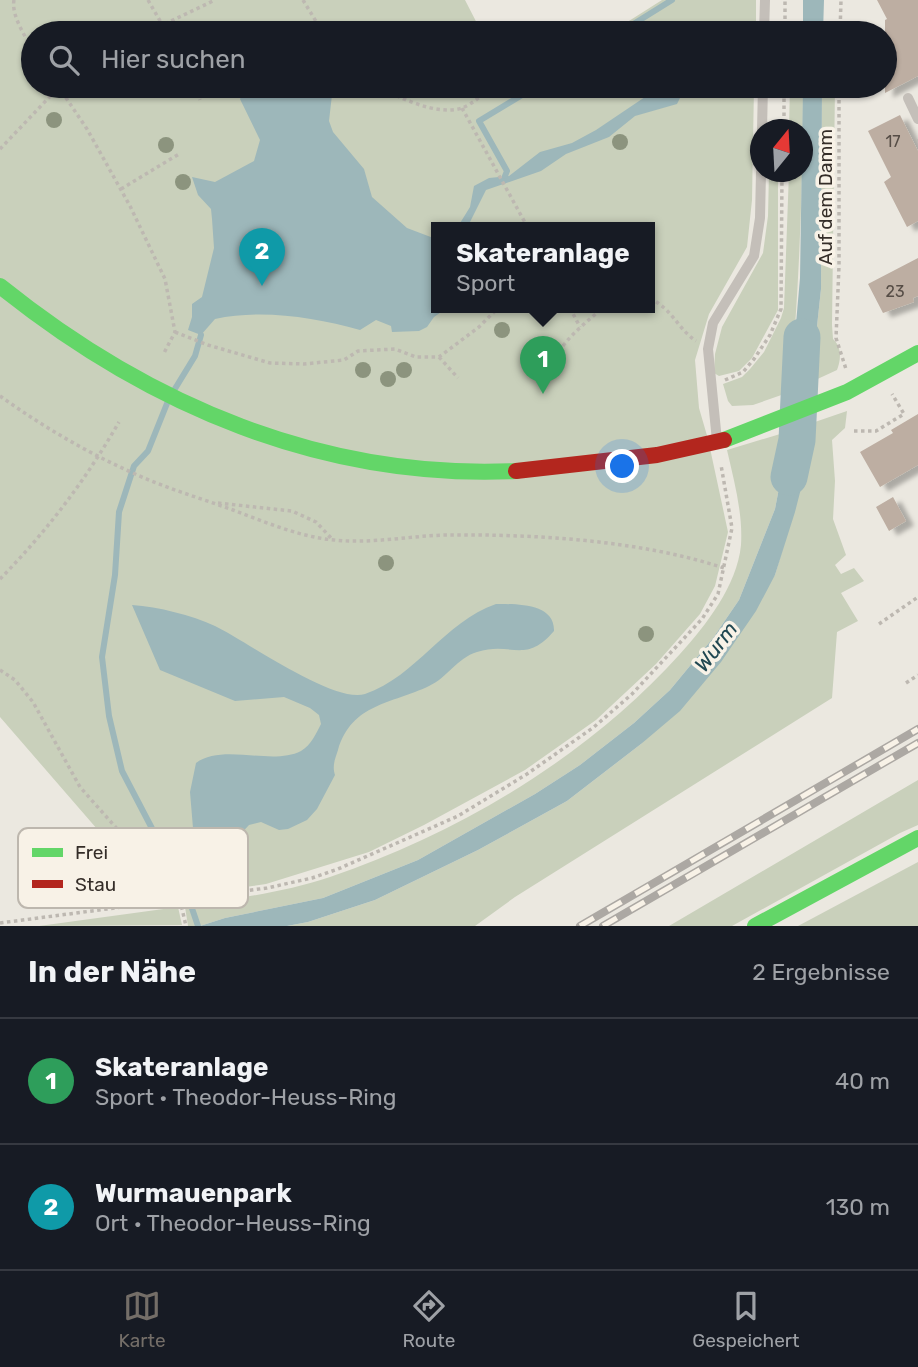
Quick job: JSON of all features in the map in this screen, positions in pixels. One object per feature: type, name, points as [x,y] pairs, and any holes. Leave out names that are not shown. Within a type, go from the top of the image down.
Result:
[{"type":"main road","points":[[0,286],[20,304],[117,369],[200,410],[309,448],[375,464],[441,470],[524,472],[673,453],[717,443],[856,388],[918,353]]},
{"type":"main road","points":[[755,926],[918,838]]},
{"type":"lane","points":[[764,21],[765,0]]},
{"type":"lane","points":[[762,119],[763,98]]},
{"type":"lane","points":[[908,98],[918,119]]},
{"type":"lane","points":[[717,443],[709,383],[708,349],[713,323],[754,256],[760,218],[761,182]]},
{"type":"path","points":[[14,0],[12,5],[21,28]]},
{"type":"path","points":[[148,0],[160,21]]},
{"type":"path","points":[[170,21],[215,0]]},
{"type":"path","points":[[303,0],[316,21]]},
{"type":"path","points":[[785,0],[785,21]]},
{"type":"path","points":[[840,21],[841,0]]},
{"type":"path","points":[[0,149],[48,98]]},
{"type":"path","points":[[67,98],[121,189],[165,279],[175,332],[164,353]]},
{"type":"path","points":[[400,98],[435,109],[462,108],[477,98]]},
{"type":"path","points":[[783,119],[784,98]]},
{"type":"path","name":"Auf dem Damm","points":[[839,98],[836,338],[842,360],[856,388]]},
{"type":"path","points":[[462,108],[525,222]]},
{"type":"path","points":[[121,189],[179,154]]},
{"type":"path","points":[[709,383],[743,372],[770,335],[781,309],[782,182]]},
{"type":"path","points":[[655,301],[676,319],[687,335],[708,349]]},
{"type":"path","points":[[175,332],[208,345],[270,363],[304,365],[344,360],[358,351],[395,349],[416,357],[439,357],[480,327],[493,313]]},
{"type":"path","points":[[573,313],[580,327]]},
{"type":"path","points":[[549,370],[556,352],[597,313]]},
{"type":"path","points":[[439,357],[458,378]]},
{"type":"path","points":[[854,430],[876,431],[904,414],[880,374]]},
{"type":"path","points":[[0,396],[69,441],[135,474],[303,534],[333,540],[371,541],[476,535],[550,538],[659,552],[697,559],[724,568]]},
{"type":"path","points":[[0,579],[38,541],[99,457],[119,422]]},
{"type":"path","points":[[248,891],[312,878],[458,816],[527,774],[594,727],[632,694],[702,619],[718,594],[732,528],[717,443]]},
{"type":"path","points":[[213,503],[292,510],[316,522],[333,540]]},
{"type":"path","points":[[879,624],[918,597]]},
{"type":"path","points":[[0,670],[15,680],[33,702],[80,788],[116,828]]},
{"type":"path","points":[[906,683],[918,675]]},
{"type":"path","points":[[0,923],[109,908]]},
{"type":"green space","points":[[0,0],[465,0],[476,21],[21,21],[21,98],[754,98],[753,119],[750,119],[752,200],[747,247],[709,314],[695,360],[699,408],[728,532],[715,586],[700,614],[656,664],[596,720],[525,770],[369,852],[266,884],[248,887],[248,828],[96,828],[0,717]]},
{"type":"green space","points":[[662,0],[756,0],[756,21],[629,21]]},
{"type":"green space","points":[[790,98],[803,98],[803,119],[789,119]]},
{"type":"green space","points":[[822,98],[835,98],[832,325],[833,339],[838,346],[840,358],[837,370],[811,382],[821,289]]},
{"type":"green space","points":[[769,182],[778,182],[778,310],[752,358],[739,371],[719,376],[714,373],[715,354],[722,327],[763,253]]},
{"type":"green space","points":[[789,182],[802,182],[790,392],[753,405],[732,406],[723,384],[742,377],[764,352],[784,308]]},
{"type":"green space","points":[[847,411],[845,428],[832,440],[835,481],[833,519],[846,555],[835,565],[841,574],[854,568],[864,581],[841,593],[858,621],[837,632],[832,698],[515,897],[475,926],[287,926],[308,922],[375,900],[478,850],[567,801],[641,744],[775,575],[806,469],[812,423]]},
{"type":"green space","points":[[790,431],[775,509],[739,600],[713,638],[670,690],[634,723],[580,765],[535,794],[418,860],[323,898],[225,918],[200,926],[188,926],[185,908],[248,908],[248,896],[330,877],[427,838],[474,814],[563,758],[644,691],[710,618],[733,575],[741,545],[741,521],[727,450]]},
{"type":"green space","points":[[918,780],[918,825],[732,926],[669,926]]},
{"type":"green space","points":[[918,862],[918,926],[798,926]]},
{"type":"green space","points":[[171,908],[178,908],[182,925],[39,926]]},
{"type":"water","points":[[803,0],[824,0],[823,21],[803,21]]},
{"type":"water","points":[[332,98],[329,121],[333,132],[364,169],[372,197],[407,228],[431,237],[431,313],[440,313],[427,327],[419,331],[392,332],[391,326],[376,320],[360,330],[306,318],[251,315],[215,319],[201,335],[188,330],[192,304],[202,297],[214,248],[211,209],[198,195],[192,177],[215,182],[254,161],[260,140],[240,99]]},
{"type":"water","points":[[644,98],[680,98],[677,104],[635,116],[609,137],[566,154],[541,171],[486,190],[470,222],[461,222],[470,207],[474,186],[489,178],[509,176],[540,152],[572,143]]},
{"type":"water","points":[[803,98],[822,98],[821,289],[811,382],[790,392],[800,278],[802,182],[813,182],[813,119],[802,119]]},
{"type":"water","points":[[812,423],[806,469],[795,512],[775,575],[756,611],[721,662],[680,711],[641,744],[567,801],[478,850],[375,900],[308,922],[287,926],[200,926],[225,918],[323,898],[418,860],[535,794],[580,765],[634,723],[670,690],[713,638],[739,600],[775,509],[790,431]]},
{"type":"water","points":[[496,604],[533,607],[548,615],[553,622],[554,631],[544,641],[526,650],[489,649],[470,655],[435,682],[363,714],[344,734],[335,759],[335,775],[317,809],[307,820],[279,830],[261,822],[246,828],[193,828],[190,792],[196,763],[207,757],[220,755],[276,756],[301,751],[308,746],[321,724],[319,715],[310,708],[284,697],[235,701],[160,670],[132,605],[175,612],[206,622],[312,681],[351,695],[365,694],[400,675],[461,623]]},
{"type":"building","points":[[877,0],[918,0],[918,76],[897,87],[897,21],[885,21],[887,19]]},
{"type":"building","points":[[900,115],[918,151],[918,221],[907,227],[884,182],[891,177],[868,131]]},
{"type":"building","points":[[918,258],[918,296],[913,298],[914,302],[883,313],[868,284]]},
{"type":"building","points":[[918,414],[918,465],[880,487],[860,452],[893,433],[891,430]]},
{"type":"building","points":[[893,497],[906,521],[889,531],[876,507]]},
{"type":"waterway","points":[[638,21],[672,0]]},
{"type":"waterway","points":[[505,176],[507,171],[479,121],[517,98]]},
{"type":"waterway","points":[[173,392],[195,356],[201,335]]},
{"type":"waterway","name":"Wurm","points":[[789,477],[797,440],[802,337]]},
{"type":"waterway","points":[[152,828],[122,771],[109,716],[102,657],[115,575],[119,512],[134,466],[148,451],[168,401]]},
{"type":"waterway","points":[[192,908],[198,926]]},
{"type":"railway","points":[[580,926],[918,729]]},
{"type":"railway","points":[[603,926],[918,743]]},
{"type":"traffic: fast","points":[[0,286],[57,328],[116,366],[177,399],[241,426],[307,448],[375,463],[444,471],[516,471]]},
{"type":"traffic: fast","points":[[724,440],[847,392],[918,353]]},
{"type":"traffic: fast","points":[[755,926],[918,838]]},
{"type":"traffic: jam","points":[[516,471],[657,455],[724,440]]},
{"type":"place","name":"Wurmauenpark","points":[[262,286]]},
{"type":"place","name":"Skateranlage","points":[[543,394]]}]
